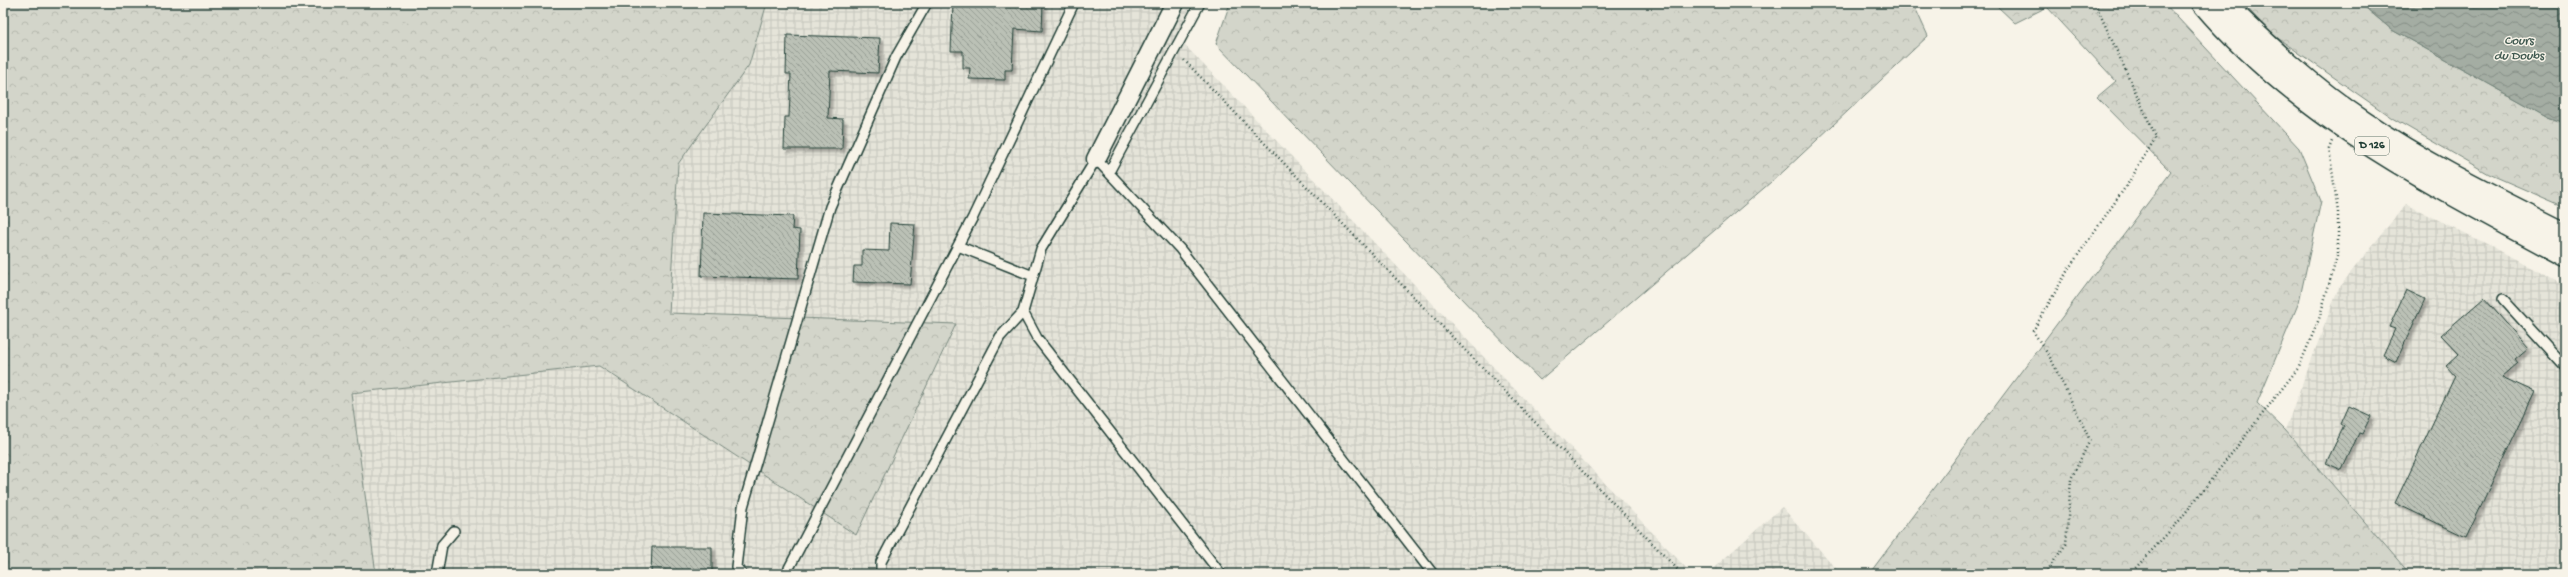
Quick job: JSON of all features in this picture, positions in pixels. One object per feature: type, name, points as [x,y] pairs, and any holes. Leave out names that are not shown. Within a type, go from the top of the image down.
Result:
[{"type":"main road","name":"D 126","points":[[2203,3],[2220,22],[2286,84],[2342,126],[2403,167],[2565,255]]},
{"type":"main road","name":"D 126","points":[[2223,3],[2272,50],[2363,122],[2448,175],[2565,234]]},
{"type":"street","points":[[1096,158],[1174,3]]},
{"type":"lane","points":[[742,574],[736,567],[743,507],[830,207],[896,57],[927,3]]},
{"type":"lane","points":[[789,574],[789,568],[958,246],[1074,3]]},
{"type":"lane","points":[[1109,172],[1200,3]]},
{"type":"lane","points":[[881,574],[881,562],[1000,337],[1023,312],[1041,249],[1096,158],[1180,249],[1433,574]]},
{"type":"lane","points":[[958,246],[1033,276]]},
{"type":"lane","points":[[2503,299],[2565,367]]},
{"type":"lane","points":[[1023,312],[1037,338],[1221,574]]},
{"type":"lane","points":[[437,574],[442,545],[454,531]]},
{"type":"path","points":[[2045,574],[2066,544],[2071,479],[2090,440],[2051,359],[2033,331],[2069,268],[2129,182],[2156,137],[2095,3]]},
{"type":"path","points":[[1174,51],[1682,574]]},
{"type":"path","points":[[2130,574],[2179,521],[2298,367],[2319,319],[2338,253],[2338,212],[2329,149],[2332,140],[2342,126]]},
{"type":"shaded area","points":[[3,3],[1192,3],[1176,36],[1692,574],[3,574]]},
{"type":"shaded area","points":[[2406,204],[2491,246],[2565,286],[2565,574],[2410,574],[2285,430],[2339,287]]},
{"type":"shaded area","points":[[1782,507],[1841,574],[1707,574]]},
{"type":"green space","points":[[3,3],[767,3],[749,65],[678,164],[669,313],[956,324],[856,535],[599,366],[351,393],[376,574],[3,574]]},
{"type":"green space","points":[[1230,3],[1913,3],[1928,36],[1785,170],[1540,380],[1216,44]]},
{"type":"green space","points":[[1997,3],[2164,3],[2299,148],[2321,201],[2299,302],[2257,403],[2285,430],[2410,574],[1869,574],[2171,172],[2097,97],[2116,81],[2047,7],[2015,23],[1997,6]]},
{"type":"green space","points":[[2243,3],[2360,3],[2392,30],[2548,117],[2565,123],[2565,207],[2489,174],[2392,118],[2269,32]]},
{"type":"water","name":"Cours du Doubs","points":[[2360,3],[2565,3],[2565,123],[2548,117],[2392,30]]},
{"type":"building","points":[[953,3],[1043,3],[1042,31],[1014,29],[1012,70],[1005,70],[1005,80],[969,79],[970,68],[963,68],[963,51],[951,51]]},
{"type":"building","points":[[787,35],[880,38],[878,73],[830,71],[828,118],[843,119],[842,149],[784,149],[785,117],[789,117],[791,74],[786,74]]},
{"type":"building","points":[[703,213],[793,216],[792,229],[800,230],[798,279],[701,276]]},
{"type":"building","points":[[890,223],[915,224],[910,284],[853,282],[854,266],[862,266],[862,250],[889,251]]},
{"type":"building","points":[[2406,290],[2425,299],[2396,362],[2383,355],[2395,329],[2389,327]]},
{"type":"building","points":[[2484,298],[2528,348],[2515,359],[2518,363],[2502,377],[2535,392],[2466,537],[2395,503],[2455,376],[2446,366],[2459,354],[2441,335]]},
{"type":"building","points":[[2349,406],[2371,416],[2362,434],[2359,433],[2342,470],[2326,463],[2344,426],[2341,424]]},
{"type":"building","points":[[652,547],[712,547],[712,574],[651,574]]}]
